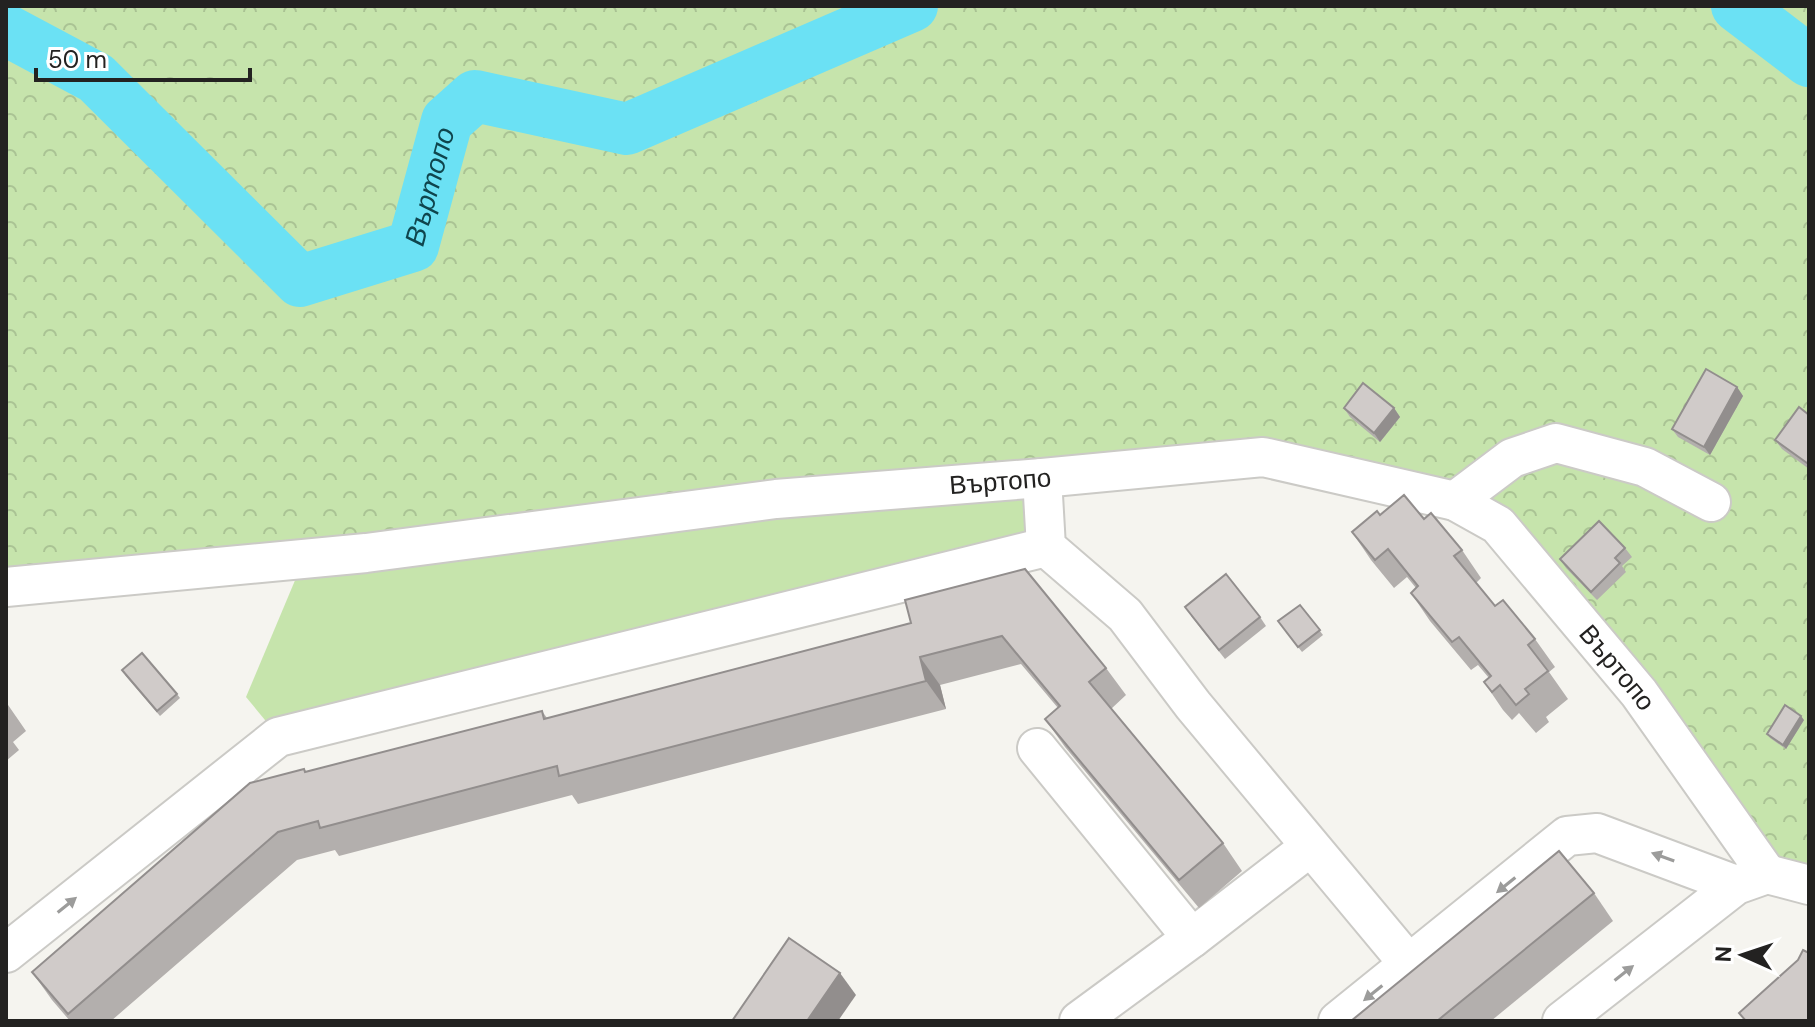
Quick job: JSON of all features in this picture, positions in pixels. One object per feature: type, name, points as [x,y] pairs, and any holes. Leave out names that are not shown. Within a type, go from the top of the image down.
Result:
[{"type":"street","points":[[1455,501],[1512,458],[1556,443],[1645,467],[1711,502]]},
{"type":"street","name":"Въртопо","points":[[6,587],[366,553],[776,499],[1263,457],[1455,501],[1498,525],[1639,693],[1754,853],[1751,880]]},
{"type":"street","points":[[1042,478],[1046,547],[1125,615],[1193,705],[1409,964]]},
{"type":"street","points":[[6,953],[278,737],[1046,547]]},
{"type":"street","points":[[1037,748],[1192,938]]},
{"type":"street","points":[[1338,1021],[1567,836],[1597,833],[1751,880],[1809,885]]},
{"type":"street","points":[[1079,1021],[1310,847]]},
{"type":"street","points":[[1562,1021],[1751,880]]},
{"type":"green space","points":[[6,6],[1809,6],[1809,880],[1764,850],[1455,501],[1263,457],[6,587]]},
{"type":"green space","points":[[1042,478],[1046,547],[279,737],[246,697],[304,559]]},
{"type":"building","points":[[1706,369],[1737,387],[1704,447],[1672,429]]},
{"type":"building","points":[[1363,383],[1394,408],[1374,433],[1344,408]]},
{"type":"building","points":[[1799,407],[1809,415],[1807,463],[1775,440]]},
{"type":"building","points":[[1404,495],[1424,519],[1431,513],[1462,550],[1454,556],[1495,606],[1503,600],[1535,639],[1528,645],[1548,671],[1525,689],[1529,694],[1516,705],[1500,685],[1492,692],[1484,682],[1491,676],[1459,637],[1452,642],[1411,593],[1418,586],[1388,549],[1375,560],[1352,532],[1377,511],[1380,515]]},
{"type":"building","points":[[1599,521],[1625,548],[1615,558],[1620,563],[1591,592],[1560,559]]},
{"type":"building","points":[[1025,569],[1106,668],[1089,682],[1223,843],[1179,880],[1045,719],[1060,706],[1002,636],[920,657],[926,681],[559,776],[557,766],[320,828],[318,821],[278,832],[68,1014],[32,972],[250,783],[304,769],[305,772],[542,711],[544,719],[911,623],[905,600]]},
{"type":"building","points":[[1226,574],[1260,617],[1219,650],[1185,607]]},
{"type":"building","points":[[1300,605],[1320,630],[1298,647],[1278,621]]},
{"type":"building","points":[[142,653],[177,694],[157,711],[122,670]]},
{"type":"building","points":[[1785,705],[1801,716],[1783,745],[1767,734]]},
{"type":"building","points":[[1559,851],[1594,893],[1437,1021],[1351,1021]]},
{"type":"building","points":[[789,938],[840,973],[807,1021],[732,1021]]},
{"type":"building","points":[[1803,950],[1809,953],[1809,1021],[1746,1021],[1739,1013],[1798,960]]},
{"type":"waterway","name":"Въртопо","points":[[6,30],[96,78],[300,281],[413,246],[447,121],[475,96],[627,129],[912,6]]},
{"type":"waterway","name":"Въртопо","points":[[1737,6],[1809,61]]}]
